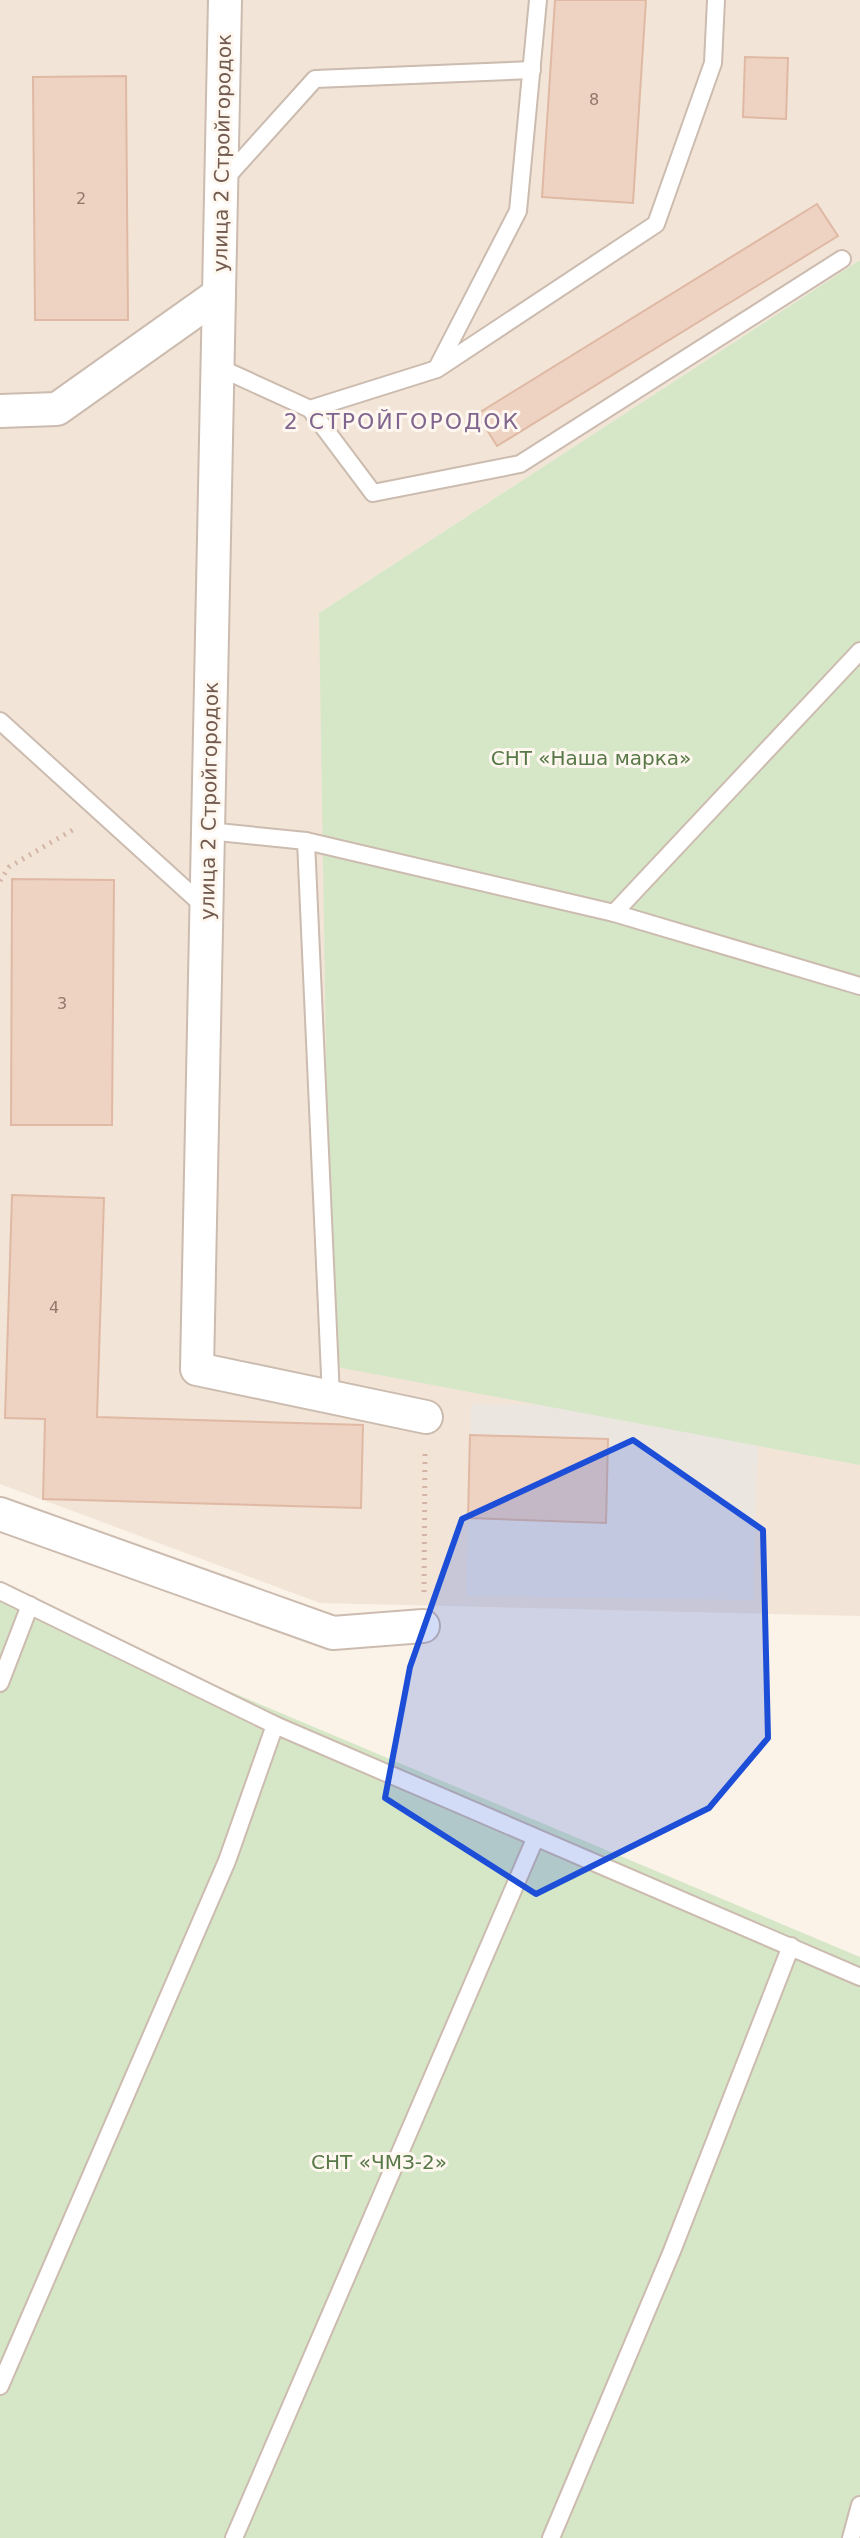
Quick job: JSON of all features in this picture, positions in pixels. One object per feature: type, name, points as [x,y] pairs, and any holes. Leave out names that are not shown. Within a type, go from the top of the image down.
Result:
[{"type":"street","name":"улица 2 Стройгородок","points":[[225,0],[197,1369],[426,1417]]},
{"type":"street","points":[[0,411],[57,409],[219,294]]},
{"type":"street","points":[[0,1514],[333,1633],[423,1626]]},
{"type":"lane","points":[[437,369],[518,211],[538,0]]},
{"type":"lane","points":[[310,409],[437,369],[656,224],[713,63],[716,0]]},
{"type":"lane","points":[[222,183],[315,79],[532,70]]},
{"type":"lane","points":[[218,367],[310,409],[373,493],[520,464],[842,259]]},
{"type":"lane","points":[[614,913],[860,651]]},
{"type":"lane","points":[[0,721],[207,910]]},
{"type":"lane","points":[[208,831],[306,841],[614,913],[860,986]]},
{"type":"lane","points":[[306,841],[331,1397]]},
{"type":"lane","points":[[0,1591],[275,1725],[860,1977]]},
{"type":"lane","points":[[0,1683],[30,1605]]},
{"type":"lane","points":[[0,2386],[227,1861],[275,1725]]},
{"type":"lane","points":[[234,2538],[535,1839]]},
{"type":"lane","points":[[551,2538],[672,2251],[791,1946]]},
{"type":"lane","points":[[851,2538],[860,2505]]},
{"type":"path","points":[[0,881],[9,867],[101,813]]},
{"type":"path","points":[[423,1626],[426,1417]]},
{"type":"highlighted area","points":[[633,1440],[763,1530],[768,1738],[709,1808],[536,1894],[385,1798],[410,1667],[462,1519]]},
{"type":"shaded area","points":[[0,0],[860,0],[860,260],[319,613],[860,1458],[860,1616],[320,1603],[0,1484]]},
{"type":"shaded area","points":[[471,1404],[621,1406],[758,1438],[753,1600],[466,1596]]},
{"type":"green space","name":"СНТ «Наша марка»","points":[[860,260],[860,1465],[331,1366],[319,613]]},
{"type":"green space","name":"СНТ «ЧМЗ-2»","points":[[0,1583],[181,1671],[860,1957],[860,2538],[0,2538]]},
{"type":"building","points":[[555,0],[646,0],[633,203],[542,197]]},
{"type":"building","points":[[745,57],[788,58],[786,119],[743,117]]},
{"type":"building","points":[[126,76],[128,320],[35,320],[33,77]]},
{"type":"building","points":[[817,204],[838,236],[497,446],[477,414]]},
{"type":"building","points":[[12,879],[114,880],[112,1125],[11,1125]]},
{"type":"building","points":[[12,1195],[104,1198],[97,1417],[363,1425],[361,1508],[43,1499],[45,1419],[5,1418]]},
{"type":"building","points":[[470,1435],[608,1439],[606,1523],[468,1518]]},
{"type":"district","name":"2 СТРОЙГОРОДОК","points":[[402,421]]}]
